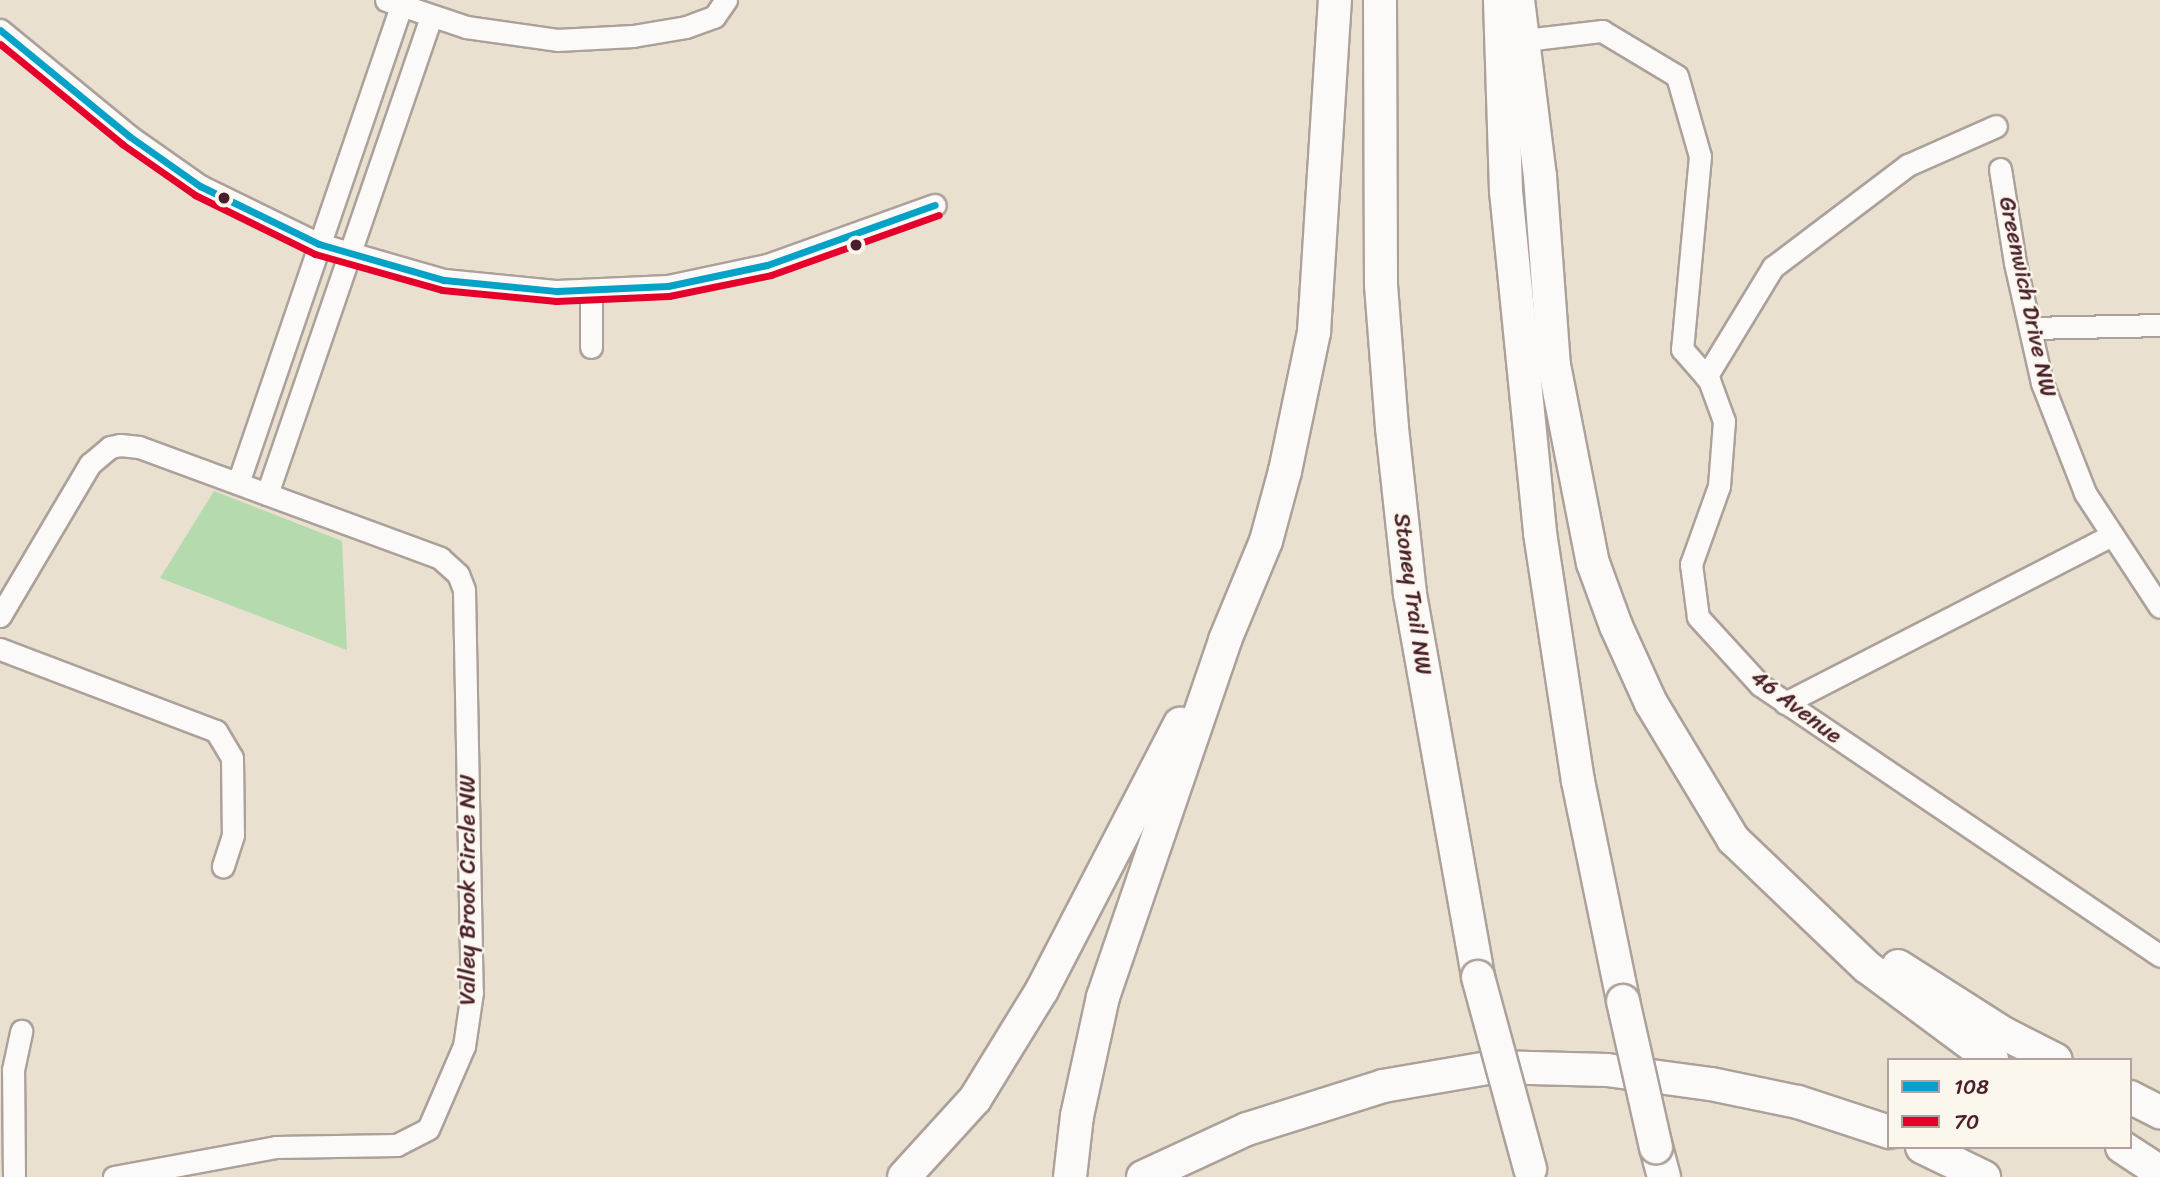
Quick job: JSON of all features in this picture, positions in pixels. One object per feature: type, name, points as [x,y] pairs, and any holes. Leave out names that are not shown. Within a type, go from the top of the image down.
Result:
[{"type":"highway","points":[[1070,1177],[1077,1116],[1103,997],[1226,640],[1266,541],[1314,332],[1335,0]]},
{"type":"highway","name":"Stoney Trail NW","points":[[1380,0],[1381,285],[1392,428],[1414,619],[1478,977],[1532,1173]]},
{"type":"highway","points":[[1500,0],[1506,191],[1540,533],[1578,782],[1623,1001],[1664,1177]]},
{"type":"highway","points":[[1518,0],[1525,40],[1554,365],[1594,564],[1651,703],[1733,839],[1792,900],[1867,967],[1989,1058]]},
{"type":"highway","points":[[904,1177],[975,1099],[1042,990],[1226,640]]},
{"type":"highway","points":[[1792,900],[2003,1033],[2052,1058]]},
{"type":"highway","points":[[1143,1177],[1247,1129],[1383,1086],[1493,1067],[1608,1069],[1712,1084],[1798,1102],[1887,1131]]},
{"type":"highway","points":[[2132,1098],[2160,1112]]},
{"type":"highway","points":[[1926,1149],[1984,1177]]},
{"type":"highway","points":[[2125,1149],[2160,1171]]},
{"type":"street","points":[[238,483],[319,244],[393,3],[431,17],[522,37],[595,40],[654,34],[706,21],[726,0]]},
{"type":"street","points":[[267,494],[431,17]]},
{"type":"street","points":[[0,30],[129,136],[200,186],[319,244],[348,255],[486,287],[590,291],[668,286],[743,271],[936,205]]},
{"type":"street","name":"46 Avenue","points":[[1525,40],[1602,32],[1676,76],[1700,156],[1682,349],[1706,377],[1724,421],[1719,486],[1691,564],[1698,617],[1760,685],[2160,957]]},
{"type":"street","points":[[1706,377],[1773,267],[1908,164],[1996,126]]},
{"type":"street","name":"Greenwich Drive NW","points":[[2000,169],[2030,328],[2059,429],[2085,493],[2160,607]]},
{"type":"street","points":[[590,291],[591,347]]},
{"type":"street","points":[[2030,328],[2160,325]]},
{"type":"street","name":"Valley Brook Circle NW","points":[[0,616],[90,464],[110,447],[139,447],[440,558],[462,582],[472,980],[464,1046],[428,1129],[407,1143],[276,1147],[114,1177]]},
{"type":"street","points":[[1785,703],[2112,536]]},
{"type":"street","points":[[0,649],[216,731],[232,758],[233,835],[223,866]]},
{"type":"street","points":[[14,1177],[13,1070],[20,1031]]},
{"type":"green space","points":[[214,491],[342,541],[347,650],[160,578]]},
{"type":"transit line","name":"108","points":[[0,30],[129,136],[200,186],[319,244],[444,280],[557,291],[668,286],[767,265],[935,205]]},
{"type":"transit line","name":"70","points":[[0,44],[122,144],[195,195],[315,254],[442,290],[556,301],[669,296],[771,275],[939,215]]}]
